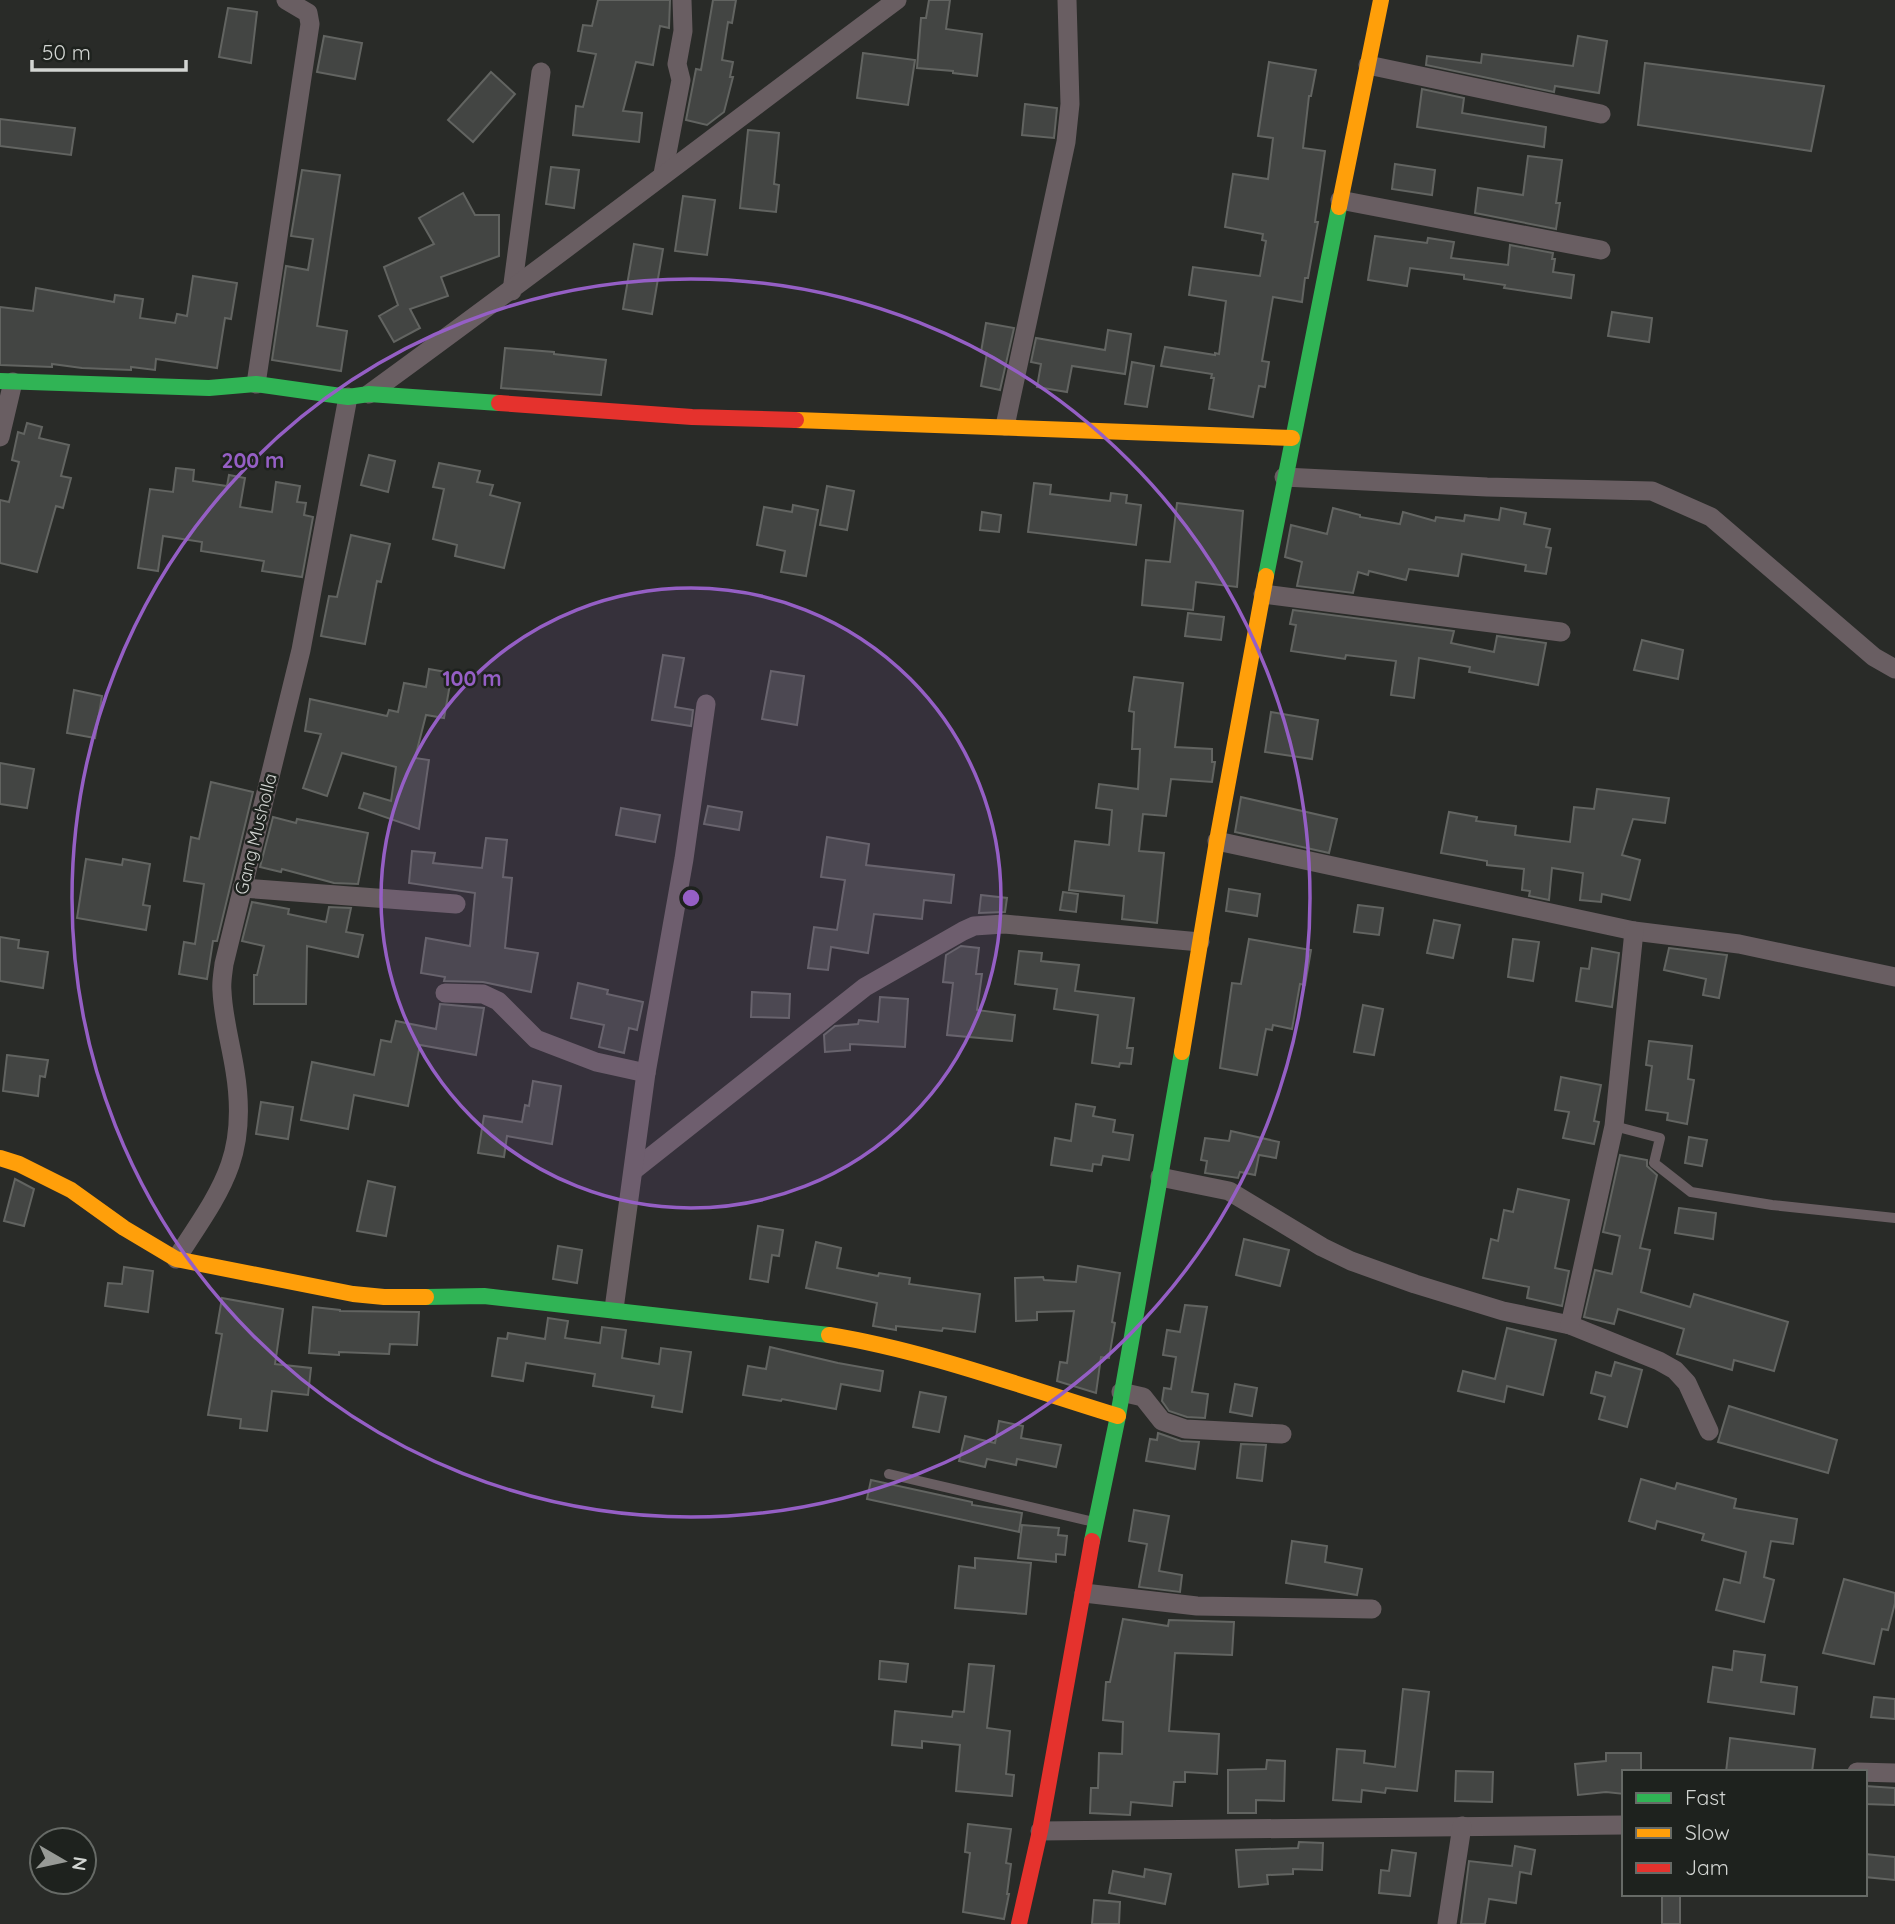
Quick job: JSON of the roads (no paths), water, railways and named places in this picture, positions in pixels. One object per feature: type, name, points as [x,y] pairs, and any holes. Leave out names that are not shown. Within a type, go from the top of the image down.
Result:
[{"type":"street","points":[[257,384],[310,24],[304,8],[286,0]]},
{"type":"street","points":[[663,174],[681,79],[677,64],[683,31],[682,0]]},
{"type":"street","points":[[369,394],[512,291],[663,174],[897,0]]},
{"type":"street","points":[[1005,426],[1066,142],[1070,103],[1067,0]]},
{"type":"street","points":[[1019,1924],[1040,1831],[1095,1522],[1118,1416],[1200,942],[1222,842],[1284,477],[1381,0]]},
{"type":"street","points":[[1368,65],[1601,114]]},
{"type":"street","points":[[512,291],[541,72]]},
{"type":"street","points":[[1340,200],[1601,250]]},
{"type":"street","points":[[0,437],[6,381],[209,388],[257,384],[348,397],[369,394],[692,417],[1292,438]]},
{"type":"street","name":"Gang Musholla","points":[[176,1259],[227,1177],[235,1154],[239,1129],[237,1085],[222,991],[224,964],[301,650],[348,397]]},
{"type":"street","points":[[1284,477],[1487,487],[1652,491],[1711,517],[1874,657],[1895,670]]},
{"type":"street","points":[[1263,594],[1561,632]]},
{"type":"street","points":[[614,1309],[646,1073],[684,859],[706,704]]},
{"type":"street","points":[[1222,842],[1634,931],[1739,944],[1895,977]]},
{"type":"street","points":[[242,888],[456,904]]},
{"type":"street","points":[[634,1170],[865,987],[974,926],[1004,924],[1200,942]]},
{"type":"street","points":[[1570,1325],[1614,1126],[1634,931]]},
{"type":"street","points":[[445,993],[483,994],[498,1001],[536,1039],[596,1062],[646,1073]]},
{"type":"street","points":[[0,1158],[19,1164],[71,1190],[124,1228],[176,1259],[353,1294],[384,1297],[484,1296],[831,1335],[887,1346],[1118,1416]]},
{"type":"street","points":[[1160,1177],[1229,1191],[1322,1247],[1352,1261],[1503,1311],[1570,1325],[1675,1370],[1687,1383],[1709,1431]]},
{"type":"street","points":[[1121,1392],[1143,1398],[1162,1421],[1177,1427],[1282,1434]]},
{"type":"street","points":[[1084,1593],[1196,1606],[1372,1609]]},
{"type":"street","points":[[1867,1772],[1895,1773]]},
{"type":"street","points":[[1040,1831],[1622,1825]]},
{"type":"street","points":[[1447,1924],[1462,1826]]},
{"type":"lane","points":[[1614,1126],[1660,1138],[1654,1163],[1691,1192],[1772,1205],[1895,1218]]},
{"type":"lane","points":[[888,1474],[1095,1522]]}]
